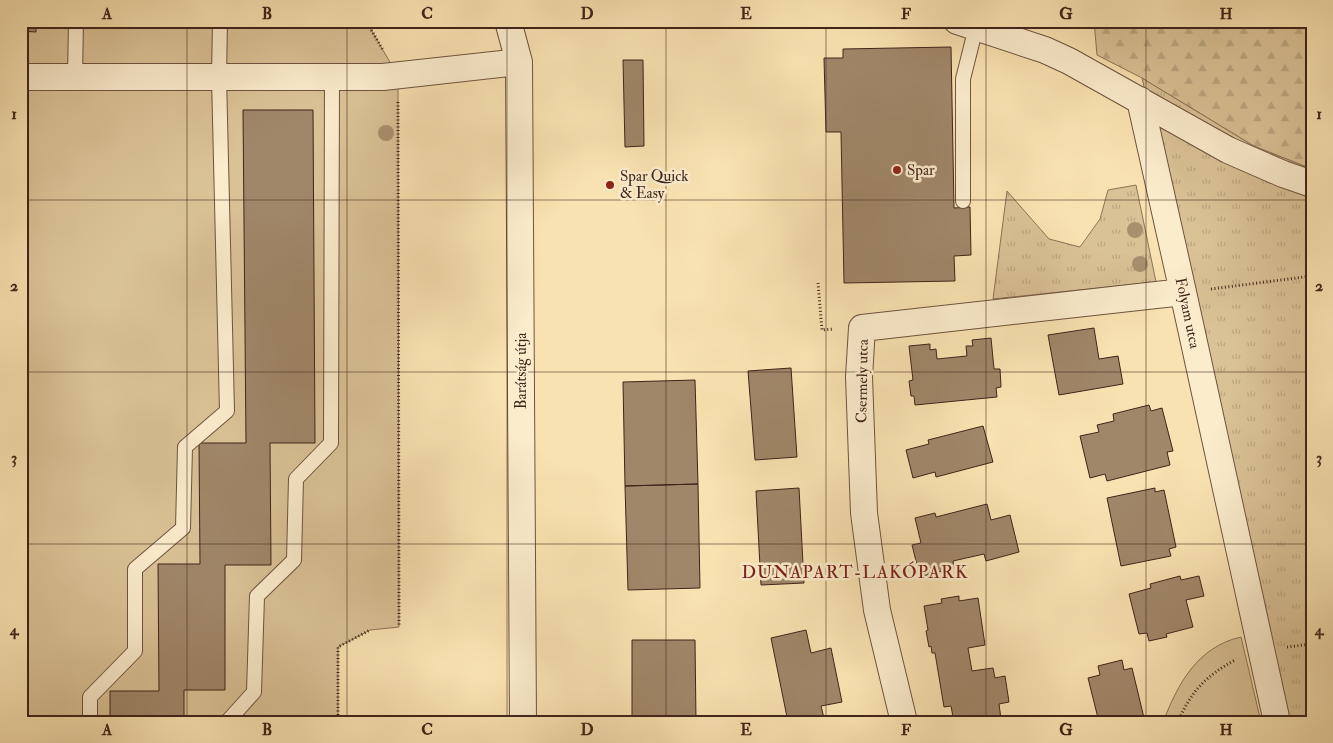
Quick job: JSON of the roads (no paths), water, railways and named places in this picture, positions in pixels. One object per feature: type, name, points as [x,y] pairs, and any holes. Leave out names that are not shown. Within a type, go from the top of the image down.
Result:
[{"type":"street","name":"Barátság útja","points":[[508,21],[519,62],[523,722]]},
{"type":"street","points":[[967,24],[1045,50],[1069,61],[1228,150],[1283,174],[1312,184]]},
{"type":"street","points":[[21,77],[382,77],[519,62]]},
{"type":"street","name":"Folyam utca","points":[[1140,100],[1277,722]]},
{"type":"street","name":"Csermely utca","points":[[904,722],[876,610],[864,513],[859,377],[862,328],[1183,292]]},
{"type":"lane","points":[[75,77],[76,21]]},
{"type":"lane","points":[[90,722],[90,697],[135,651],[135,569],[183,528],[185,447],[226,411],[219,76],[220,21]]},
{"type":"lane","points":[[963,201],[963,79],[967,24]]},
{"type":"lane","points":[[227,722],[254,692],[257,596],[294,560],[296,479],[330,443],[332,77]]},
{"type":"place","name":"Spar","points":[[897,170]]},
{"type":"place","name":"Spar Quick & Easy","points":[[610,185]]},
{"type":"district","name":"DUNAPART-LAKÓPARK","points":[[855,572]]}]
